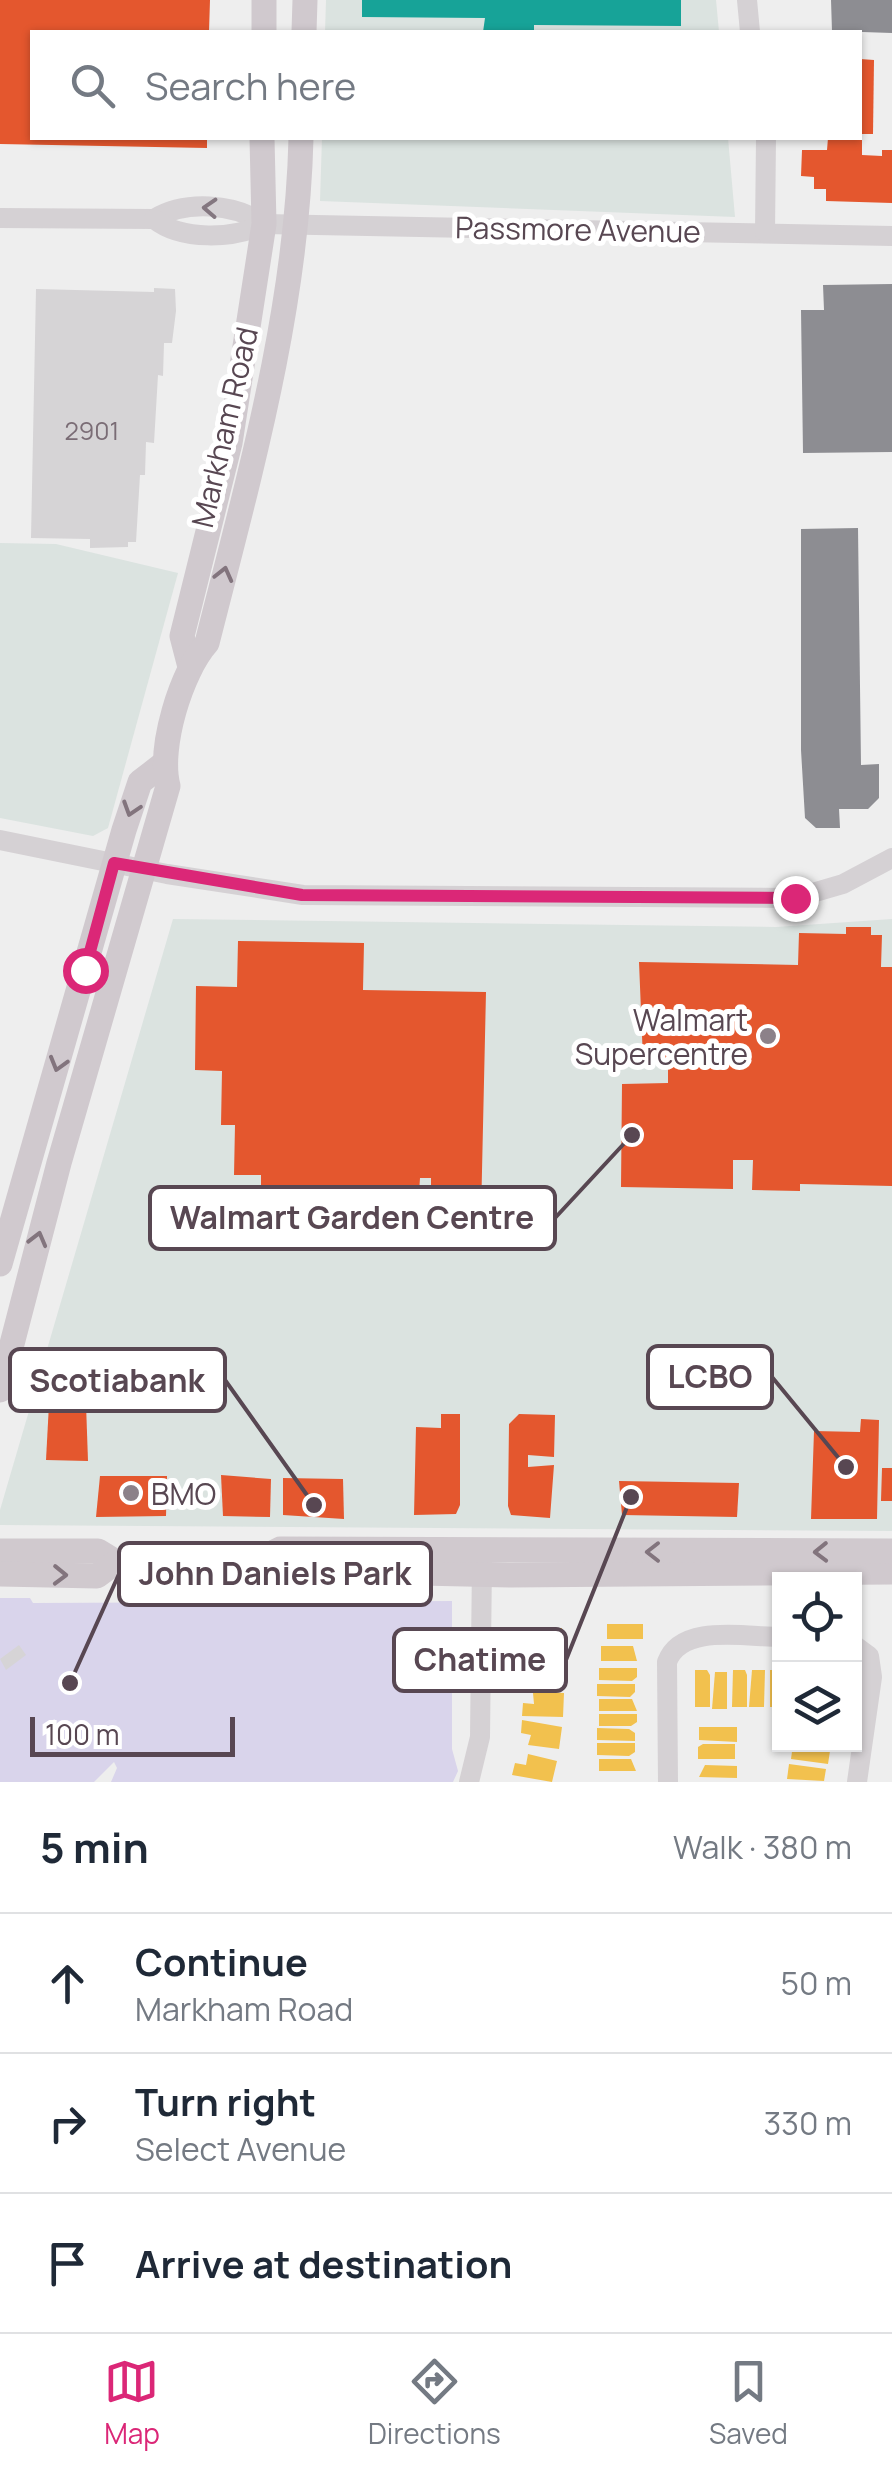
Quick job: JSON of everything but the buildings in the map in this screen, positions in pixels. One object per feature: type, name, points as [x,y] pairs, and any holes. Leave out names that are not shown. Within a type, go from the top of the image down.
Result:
[{"type":"main road","points":[[264,0],[264,30]]},
{"type":"main road","points":[[304,0],[304,30]]},
{"type":"main road","name":"Markham Road","points":[[189,663],[182,636],[230,444],[264,224],[262,140]]},
{"type":"main road","name":"Markham Road","points":[[0,1390],[44,1215],[168,786],[162,764],[189,663],[207,643],[275,372],[296,225],[301,140]]},
{"type":"main road","name":"Markham Road","points":[[0,1264],[140,782],[162,764]]},
{"type":"main road","points":[[0,1551],[98,1551],[116,1562],[254,1562],[284,1570],[892,1551]]},
{"type":"main road","points":[[0,1574],[97,1576],[116,1562]]},
{"type":"main road","points":[[482,1562],[892,1572]]},
{"type":"street","points":[[747,0],[750,30]]},
{"type":"street","points":[[765,232],[766,140]]},
{"type":"street","name":"Passmore Avenue","points":[[0,218],[154,220],[170,232],[243,234],[264,224],[892,236]]},
{"type":"street","points":[[0,840],[143,870],[302,895],[795,898],[843,884],[892,858]]},
{"type":"street","points":[[469,1782],[480,1738],[482,1562]]},
{"type":"street","points":[[668,1782],[667,1662],[671,1650],[691,1638],[772,1637]]},
{"type":"street","points":[[858,1782],[872,1677],[869,1656],[862,1651]]},
{"type":"shaded area","points":[[326,0],[716,0],[719,30],[325,30]]},
{"type":"shaded area","points":[[322,140],[728,140],[735,217],[320,201]]},
{"type":"shaded area","points":[[0,543],[56,544],[178,573],[108,828],[93,836],[0,818]]},
{"type":"shaded area","points":[[173,919],[776,927],[892,919],[892,1531],[0,1525],[0,1510]]},
{"type":"shaded area","points":[[0,1598],[30,1598],[33,1603],[452,1601],[452,1749],[458,1771],[453,1782],[111,1782],[117,1768],[114,1762],[94,1782],[0,1782]]},
{"type":"place","name":"Walmart Supercentre","points":[[768,1036]]},
{"type":"place","name":"Walmart Garden Centre","points":[[632,1135]]},
{"type":"place","name":"LCBO","points":[[846,1467]]},
{"type":"place","name":"BMO","points":[[131,1493]]},
{"type":"place","name":"Chatime","points":[[631,1497]]},
{"type":"place","name":"Scotiabank","points":[[314,1505]]},
{"type":"place","name":"John Daniels Park","points":[[70,1683]]},
{"type":"route","points":[[85,970],[114,863],[302,895],[795,898]]}]
